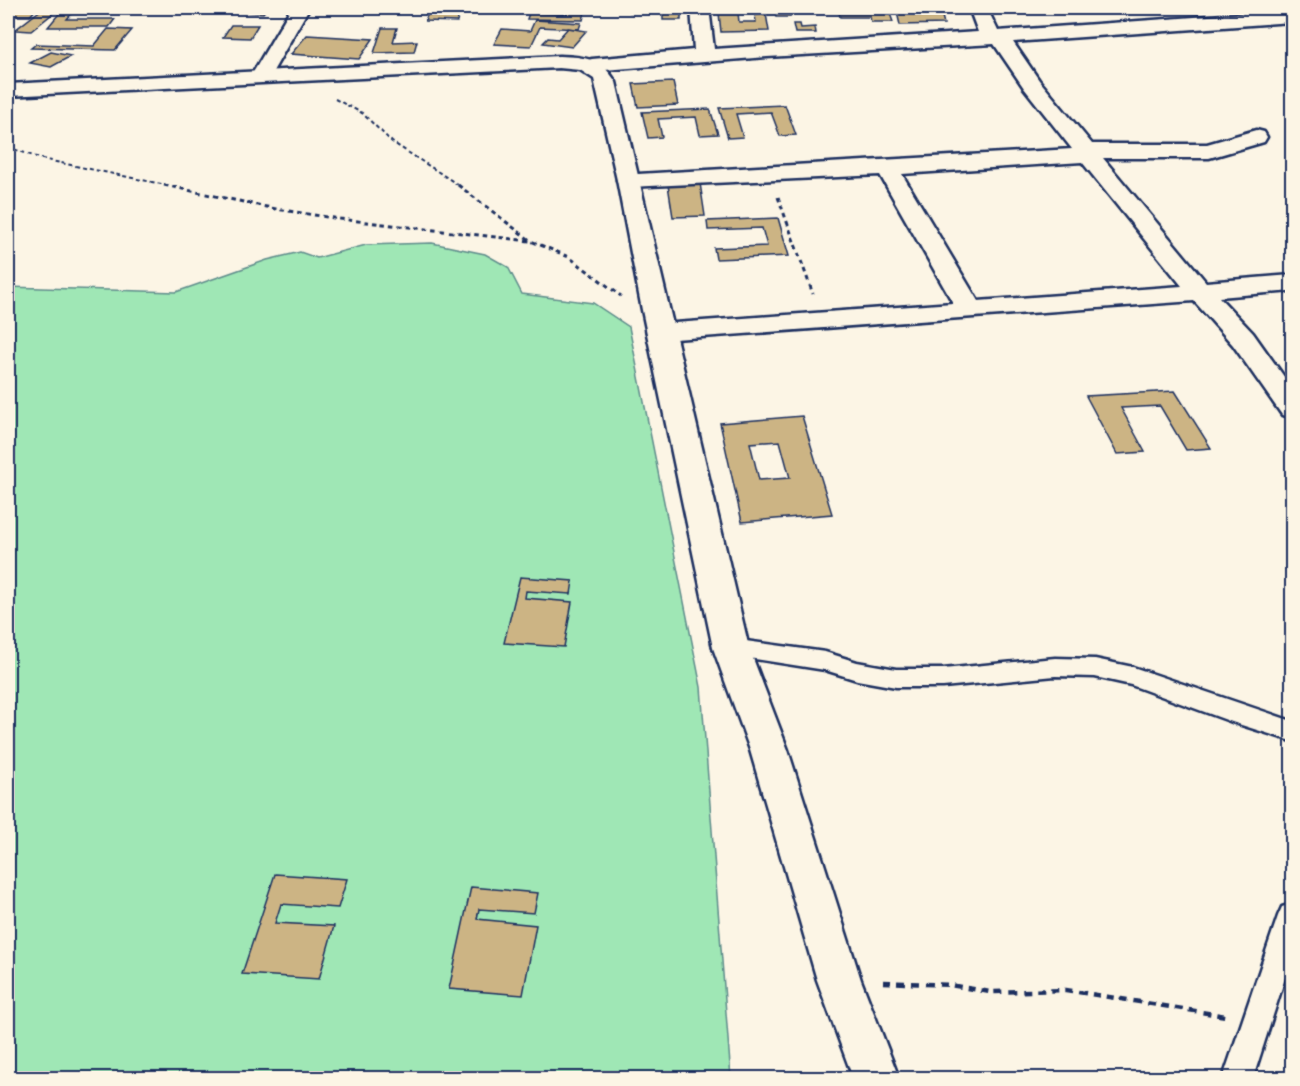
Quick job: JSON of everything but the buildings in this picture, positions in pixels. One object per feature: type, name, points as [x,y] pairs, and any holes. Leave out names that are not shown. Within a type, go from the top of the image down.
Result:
[{"type":"street","points":[[261,76],[300,8]]},
{"type":"street","points":[[700,8],[704,54]]},
{"type":"street","points":[[978,8],[996,39],[1031,84],[1200,292],[1244,339],[1293,408]]},
{"type":"street","points":[[8,90],[559,62],[592,65],[704,54],[996,39],[1293,16]]},
{"type":"street","points":[[592,65],[601,73],[606,82],[731,648],[769,750],[839,980],[876,1078]]},
{"type":"street","points":[[629,180],[770,175],[1087,153],[1209,151],[1256,137]]},
{"type":"street","points":[[887,167],[970,310]]},
{"type":"street","points":[[658,321],[822,321],[1293,283]]},
{"type":"lane","points":[[731,648],[825,661],[857,671],[896,678],[943,678],[1055,667],[1095,668],[1133,676],[1230,712],[1293,731]]},
{"type":"lane","points":[[1238,1078],[1293,916]]},
{"type":"path","points":[[330,97],[362,113],[392,142],[445,175],[531,241],[569,257],[658,321]]},
{"type":"path","points":[[8,147],[42,159],[276,209],[340,219],[531,241]]},
{"type":"path","points":[[770,175],[822,321]]},
{"type":"path","points":[[839,980],[950,985],[990,992],[1066,990],[1256,1021]]},
{"type":"green space","points":[[432,243],[485,254],[508,267],[522,294],[593,303],[629,327],[701,687],[731,1078],[8,1078],[8,287],[176,292],[267,260],[300,252],[317,258],[366,245]]}]
